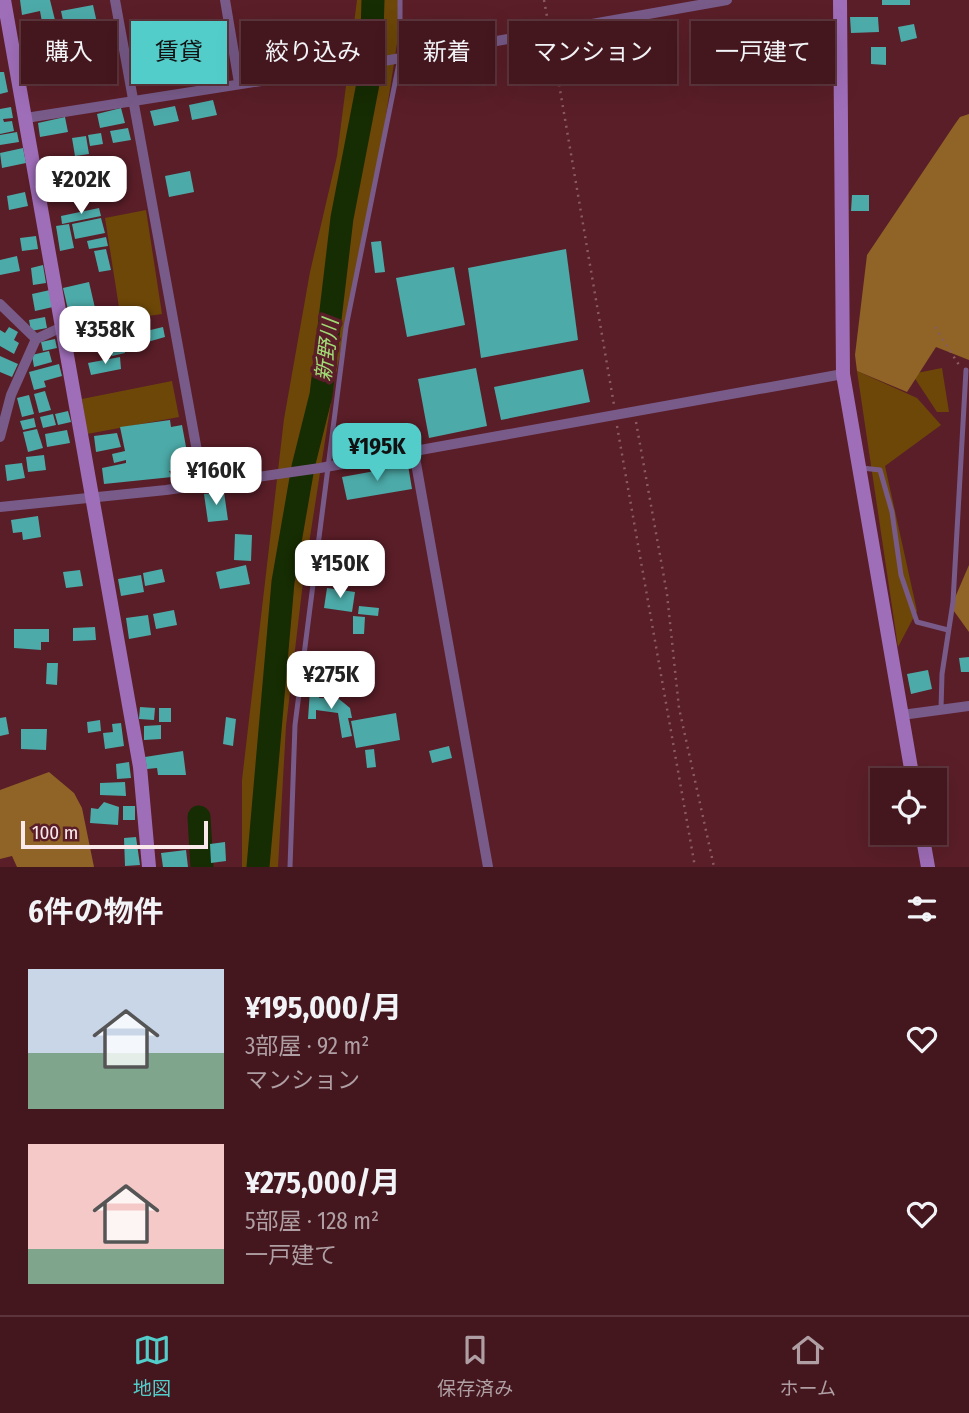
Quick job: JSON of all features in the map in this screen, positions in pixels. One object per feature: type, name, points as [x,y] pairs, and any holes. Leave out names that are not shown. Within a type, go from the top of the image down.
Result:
[{"type":"street","points":[[4,0],[4,24],[26,118],[140,767],[149,867]]},
{"type":"street","points":[[115,0],[203,484]]},
{"type":"street","points":[[225,0],[239,83]]},
{"type":"street","points":[[606,21],[727,0]]},
{"type":"street","points":[[840,0],[843,374],[911,768]]},
{"type":"street","points":[[26,118],[399,58]]},
{"type":"street","points":[[0,304],[36,339]]},
{"type":"street","points":[[0,437],[11,395],[36,339],[62,327]]},
{"type":"street","points":[[0,507],[325,467],[843,374]]},
{"type":"street","points":[[414,452],[488,867]]},
{"type":"street","points":[[902,715],[969,706]]},
{"type":"street","points":[[924,845],[928,867]]},
{"type":"lane","points":[[400,0],[400,21]]},
{"type":"lane","points":[[290,867],[295,725],[325,467],[345,327],[399,63]]},
{"type":"lane","points":[[941,710],[953,602],[966,370]]},
{"type":"lane","points":[[859,467],[880,470],[892,512],[901,575],[917,622],[948,630]]},
{"type":"path","points":[[544,0],[547,21]]},
{"type":"path","points":[[558,84],[695,867]]},
{"type":"path","points":[[935,327],[955,363],[966,370]]},
{"type":"path","points":[[634,411],[667,594],[679,708],[713,867]]},
{"type":"shaded area","points":[[357,0],[400,0],[399,31],[375,187],[334,383],[303,582],[286,726],[278,867],[242,867],[242,780],[284,419],[310,272],[337,156],[346,84],[385,84],[385,21],[354,21]]},
{"type":"shaded area","points":[[969,114],[969,360],[936,347],[907,392],[857,371],[855,355],[867,255],[960,117]]},
{"type":"shaded area","points":[[146,210],[162,314],[121,320],[105,218]]},
{"type":"shaded area","points":[[942,368],[949,412],[937,412],[912,374]]},
{"type":"shaded area","points":[[857,371],[917,398],[941,425],[885,466],[917,611],[898,647]]},
{"type":"shaded area","points":[[172,381],[179,417],[87,434],[82,399]]},
{"type":"shaded area","points":[[969,565],[969,632],[951,607]]},
{"type":"shaded area","points":[[49,772],[74,793],[82,808],[94,867],[17,867],[12,856],[0,859],[0,790]]},
{"type":"building","points":[[20,0],[50,0],[55,20],[42,21],[40,11],[22,15]]},
{"type":"building","points":[[882,0],[910,0],[910,5],[882,5]]},
{"type":"building","points":[[93,5],[97,21],[63,21],[61,11]]},
{"type":"building","points":[[850,17],[878,17],[879,32],[851,33]]},
{"type":"building","points":[[914,24],[917,38],[901,42],[898,27]]},
{"type":"building","points":[[871,47],[886,47],[886,65],[871,64]]},
{"type":"building","points":[[0,72],[4,72],[8,92],[0,94]]},
{"type":"building","points":[[213,100],[217,115],[192,120],[189,105]]},
{"type":"building","points":[[175,106],[179,121],[154,126],[150,111]]},
{"type":"building","points":[[11,107],[13,118],[3,119],[4,122],[12,121],[14,131],[0,134],[0,109]]},
{"type":"building","points":[[121,108],[125,123],[100,128],[97,114]]},
{"type":"building","points":[[65,117],[68,132],[40,137],[38,123]]},
{"type":"building","points":[[128,128],[131,140],[113,143],[110,131]]},
{"type":"building","points":[[17,132],[19,142],[0,145],[0,135]]},
{"type":"building","points":[[101,133],[103,144],[90,146],[88,135]]},
{"type":"building","points":[[86,136],[89,154],[75,156],[72,138]]},
{"type":"building","points":[[23,148],[26,163],[2,168],[0,153]]},
{"type":"building","points":[[91,159],[93,170],[79,173],[77,162]]},
{"type":"building","points":[[190,171],[194,192],[169,197],[165,176]]},
{"type":"building","points":[[74,175],[77,190],[52,195],[49,180]]},
{"type":"building","points":[[25,192],[28,206],[9,210],[7,196]]},
{"type":"building","points":[[852,195],[869,195],[869,211],[851,211]]},
{"type":"building","points":[[99,208],[101,216],[62,224],[61,216]]},
{"type":"building","points":[[101,218],[105,233],[75,239],[72,224]]},
{"type":"building","points":[[69,224],[74,248],[60,251],[56,226]]},
{"type":"building","points":[[36,236],[38,249],[22,251],[20,238]]},
{"type":"building","points":[[106,237],[108,246],[89,249],[87,241]]},
{"type":"building","points":[[381,241],[385,272],[375,273],[371,242]]},
{"type":"building","points":[[106,249],[111,270],[99,272],[94,251]]},
{"type":"building","points":[[566,249],[578,340],[481,358],[468,268]]},
{"type":"building","points":[[17,256],[20,271],[0,275],[0,260]]},
{"type":"building","points":[[43,265],[46,283],[33,285],[31,268]]},
{"type":"building","points":[[454,267],[465,325],[407,337],[396,278]]},
{"type":"building","points":[[89,282],[98,321],[72,327],[63,288]]},
{"type":"building","points":[[50,290],[53,307],[35,311],[32,294]]},
{"type":"building","points":[[45,317],[47,328],[31,331],[29,320]]},
{"type":"building","points":[[9,327],[18,332],[14,340],[19,343],[14,354],[0,346],[0,330],[5,333]]},
{"type":"building","points":[[163,327],[165,337],[144,343],[142,332]]},
{"type":"building","points":[[88,330],[90,335],[105,332],[107,344],[82,349],[78,332]]},
{"type":"building","points":[[121,337],[125,353],[112,356],[108,338]]},
{"type":"building","points":[[55,339],[57,348],[43,351],[41,342]]},
{"type":"building","points":[[49,351],[52,362],[34,367],[32,355]]},
{"type":"building","points":[[0,356],[18,364],[12,377],[0,372]]},
{"type":"building","points":[[120,357],[121,369],[91,375],[88,363]]},
{"type":"building","points":[[59,364],[62,376],[44,381],[46,387],[34,390],[29,372]]},
{"type":"building","points":[[476,368],[487,426],[429,438],[418,379]]},
{"type":"building","points":[[583,369],[590,402],[501,420],[494,387]]},
{"type":"building","points":[[45,391],[51,410],[39,413],[34,394]]},
{"type":"building","points":[[29,395],[34,414],[22,417],[17,398]]},
{"type":"building","points":[[68,411],[71,422],[58,425],[55,414]]},
{"type":"building","points":[[53,414],[56,425],[43,428],[40,417]]},
{"type":"building","points":[[34,418],[36,427],[23,430],[20,421]]},
{"type":"building","points":[[170,420],[171,427],[182,425],[191,474],[178,476],[178,470],[169,471],[172,477],[104,484],[102,468],[126,463],[126,460],[114,463],[112,454],[125,451],[120,427]]},
{"type":"building","points":[[37,429],[43,448],[28,452],[23,432]]},
{"type":"building","points":[[67,430],[70,443],[47,447],[45,434]]},
{"type":"building","points":[[117,433],[121,447],[96,452],[94,436]]},
{"type":"building","points":[[44,455],[46,470],[28,472],[26,457]]},
{"type":"building","points":[[22,463],[25,478],[7,481],[5,465]]},
{"type":"building","points":[[408,465],[412,489],[347,500],[342,477]]},
{"type":"building","points":[[224,492],[228,520],[208,522],[204,494]]},
{"type":"building","points":[[38,516],[41,537],[23,540],[22,532],[13,533],[11,520]]},
{"type":"building","points":[[235,534],[252,535],[251,561],[234,560]]},
{"type":"building","points":[[246,565],[250,584],[220,589],[216,572]]},
{"type":"building","points":[[162,569],[165,582],[145,586],[143,573]]},
{"type":"building","points":[[80,570],[83,586],[66,588],[63,572]]},
{"type":"building","points":[[141,575],[144,592],[121,596],[118,579]]},
{"type":"building","points":[[327,588],[355,592],[352,612],[324,608]]},
{"type":"building","points":[[359,606],[379,608],[378,616],[358,614]]},
{"type":"building","points":[[174,610],[177,625],[156,629],[153,614]]},
{"type":"building","points":[[148,615],[151,635],[129,639],[126,618]]},
{"type":"building","points":[[353,616],[365,617],[364,634],[353,634]]},
{"type":"building","points":[[95,627],[96,640],[73,641],[73,628]]},
{"type":"building","points":[[14,629],[49,629],[49,642],[41,642],[41,650],[14,648]]},
{"type":"building","points":[[969,657],[969,672],[961,672],[959,658]]},
{"type":"building","points":[[47,663],[58,663],[57,685],[46,684]]},
{"type":"building","points":[[928,670],[932,689],[911,694],[907,674]]},
{"type":"building","points":[[310,690],[320,690],[319,698],[339,699],[350,708],[352,718],[348,718],[352,736],[342,738],[338,713],[316,710],[316,719],[308,719]]},
{"type":"building","points":[[140,707],[155,708],[154,720],[139,719]]},
{"type":"building","points":[[159,708],[171,708],[171,722],[159,722]]},
{"type":"building","points":[[396,713],[400,740],[356,748],[351,721]]},
{"type":"building","points":[[6,717],[9,734],[0,736],[0,718]]},
{"type":"building","points":[[226,717],[236,719],[233,746],[223,744]]},
{"type":"building","points":[[100,720],[101,731],[88,733],[87,722]]},
{"type":"building","points":[[121,723],[124,746],[105,749],[103,733],[113,732],[112,724]]},
{"type":"building","points":[[161,725],[161,739],[144,740],[144,726]]},
{"type":"building","points":[[21,729],[47,729],[46,750],[21,749]]},
{"type":"building","points":[[449,746],[452,758],[432,763],[429,751]]},
{"type":"building","points":[[374,749],[376,767],[367,768],[365,750]]},
{"type":"building","points":[[183,751],[186,775],[158,775],[157,768],[147,769],[145,757]]},
{"type":"building","points":[[129,762],[131,778],[117,779],[116,764]]},
{"type":"building","points":[[125,782],[126,796],[100,795],[100,783]]},
{"type":"building","points":[[104,802],[119,807],[118,825],[90,823],[91,808],[98,809]]},
{"type":"building","points":[[123,806],[135,806],[135,820],[123,820]]},
{"type":"building","points":[[136,837],[140,865],[125,866],[124,838]]},
{"type":"building","points":[[225,842],[226,861],[211,863],[210,844]]},
{"type":"building","points":[[186,850],[188,867],[163,867],[161,853]]},
{"type":"waterway","name":"新野川","points":[[258,867],[283,582],[303,467],[321,395],[342,218],[371,68],[373,0]]},
{"type":"waterway","points":[[199,817],[202,867]]}]
